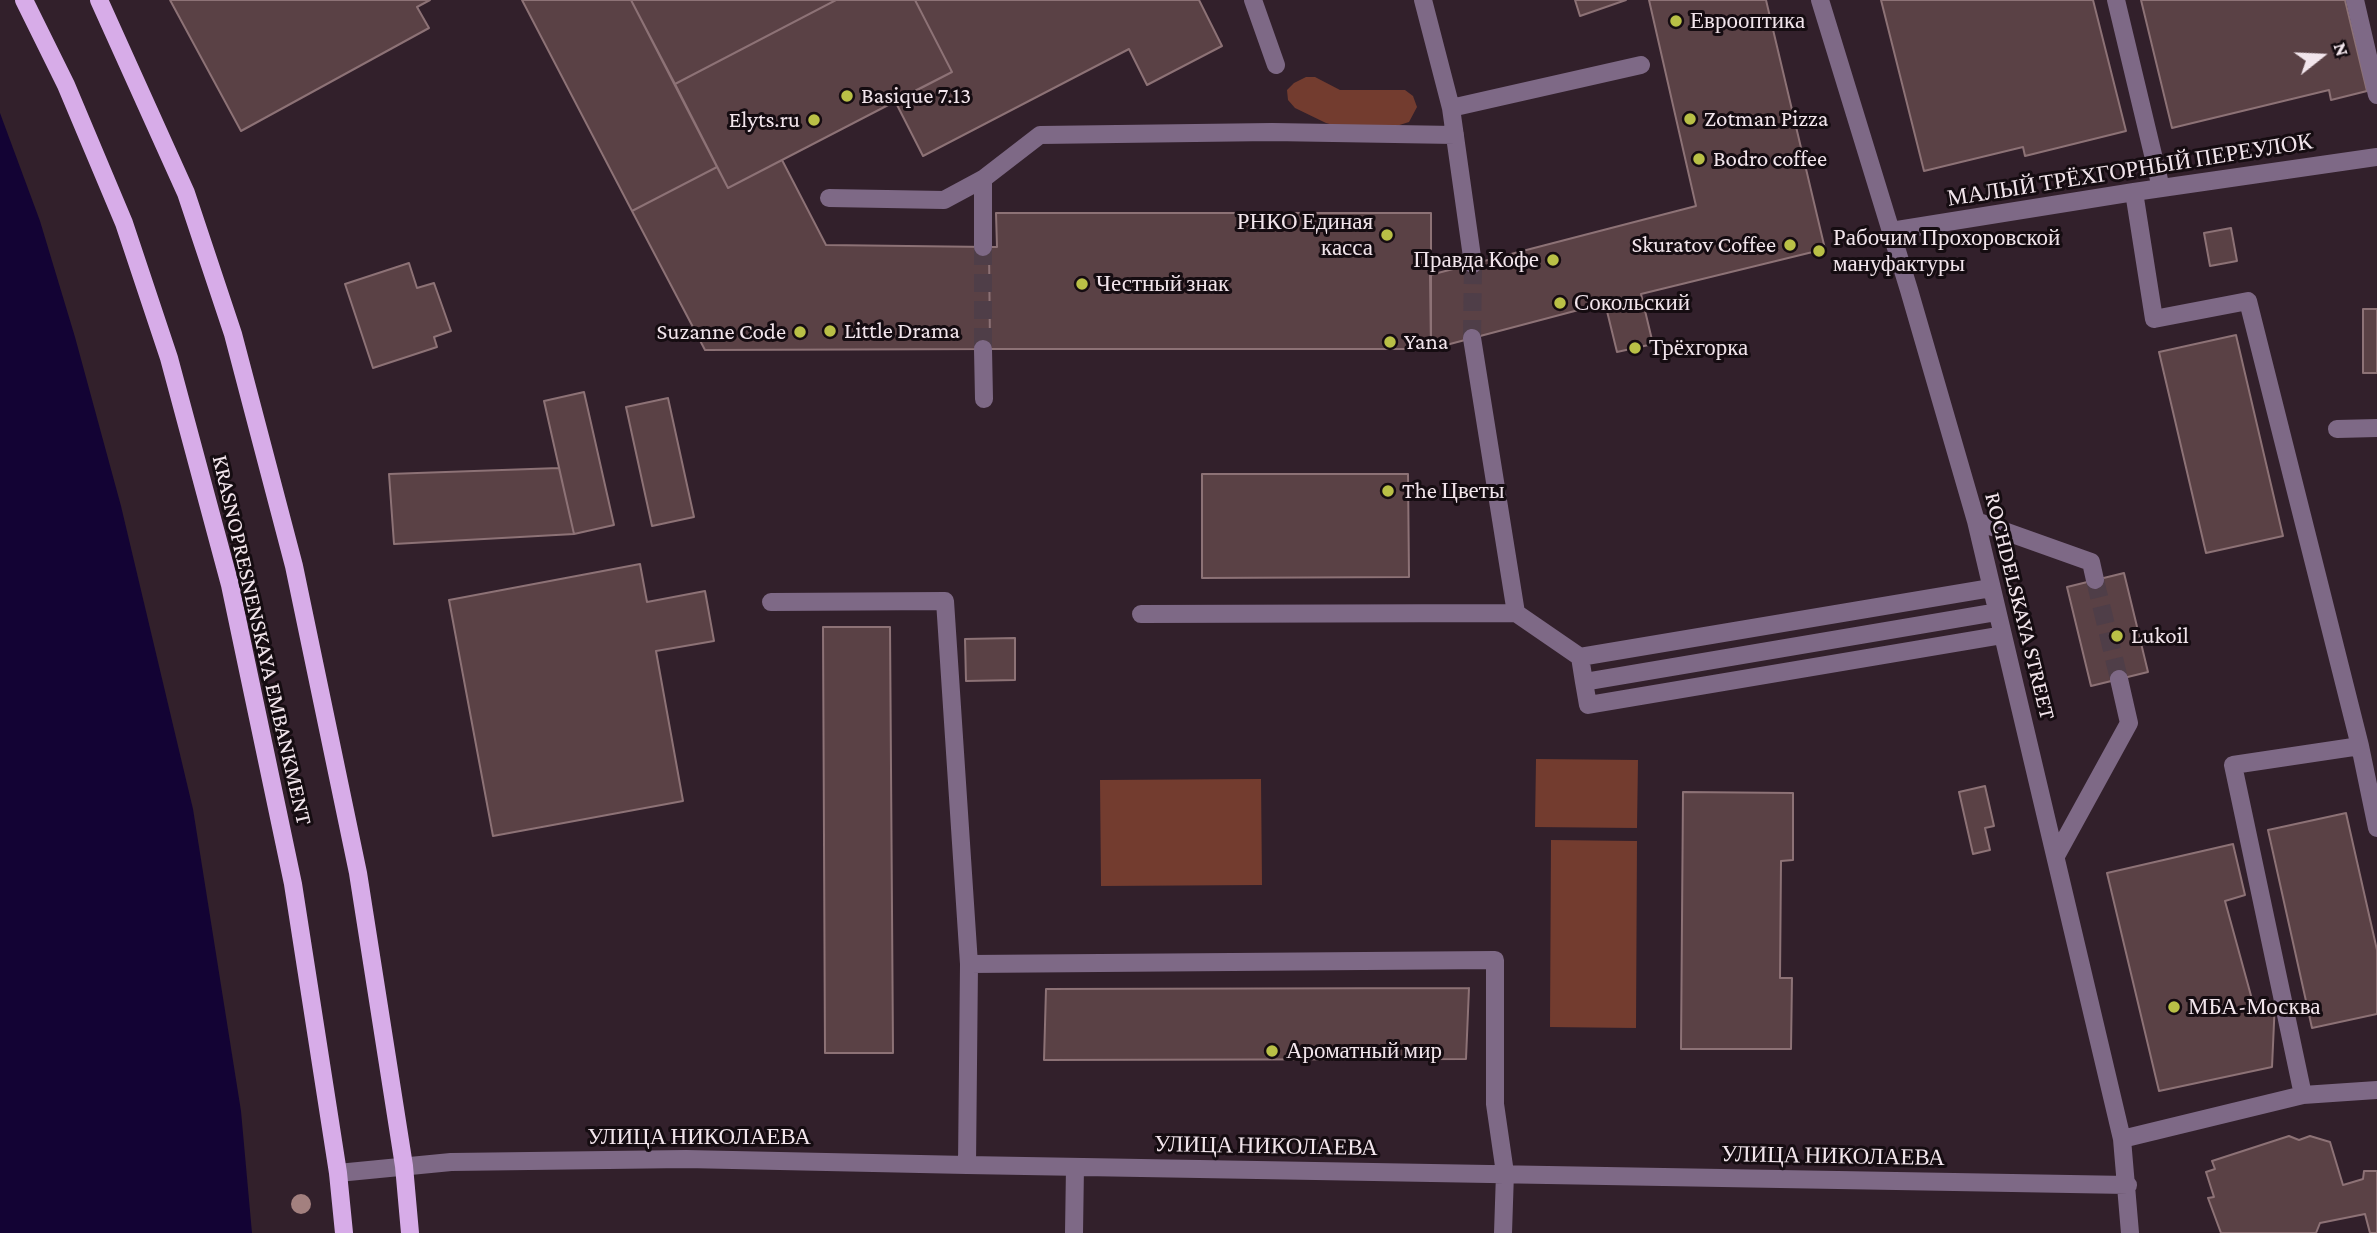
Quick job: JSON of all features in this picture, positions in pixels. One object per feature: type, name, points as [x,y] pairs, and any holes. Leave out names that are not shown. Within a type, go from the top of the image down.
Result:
[{"type":"main road","name":"KRASNOPRESNENSKAYA EMBANKMENT","points":[[24,0],[66,85],[124,223],[169,358],[226,572],[293,884],[338,1173],[344,1233]]},
{"type":"main road","name":"KRASNOPRESNENSKAYA EMBANKMENT","points":[[99,0],[186,193],[233,334],[294,566],[358,873],[404,1166],[410,1233]]},
{"type":"street","points":[[1253,0],[1276,65]]},
{"type":"street","points":[[1423,0],[1451,108],[1473,264]]},
{"type":"street","name":"ROCHDELSKAYA STREET","points":[[1821,0],[1976,521],[2122,1139],[2130,1233]]},
{"type":"street","points":[[2116,0],[2161,188]]},
{"type":"street","points":[[2354,0],[2377,95]]},
{"type":"street","points":[[1451,108],[1641,65]]},
{"type":"street","points":[[830,198],[944,200],[983,180],[1040,135],[1272,132],[1455,135]]},
{"type":"street","name":"МАЛЫЙ ТРЁХГОРНЫЙ ПЕРЕУЛОК","points":[[1891,232],[2134,192],[2377,157]]},
{"type":"street","points":[[983,180],[983,247]]},
{"type":"street","points":[[2134,192],[2154,318],[2248,301],[2360,746],[2377,828]]},
{"type":"street","points":[[1472,338],[1516,613]]},
{"type":"street","points":[[984,349],[984,399]]},
{"type":"street","points":[[2337,429],[2377,428]]},
{"type":"street","points":[[1976,521],[2091,562],[2095,580]]},
{"type":"street","points":[[1141,614],[1516,613],[1580,657],[1992,588]]},
{"type":"street","points":[[771,601],[945,601],[969,964],[967,1165]]},
{"type":"street","points":[[1584,682],[1997,612]]},
{"type":"street","points":[[1580,657],[1588,705],[2003,635]]},
{"type":"street","points":[[2056,856],[2129,723],[2119,679]]},
{"type":"street","points":[[2302,1095],[2233,765],[2360,746]]},
{"type":"street","points":[[969,964],[1495,960],[1495,1104],[1505,1173],[1503,1233]]},
{"type":"street","points":[[2122,1139],[2302,1095],[2377,1090]]},
{"type":"street","name":"УЛИЦА НИКОЛАЕВА","points":[[338,1173],[451,1162],[686,1158],[2127,1185]]},
{"type":"street","points":[[1074,1233],[1075,1167]]},
{"type":"shaded area","points":[[1306,77],[1315,77],[1340,90],[1405,90],[1413,96],[1417,107],[1409,122],[1387,129],[1340,127],[1295,108],[1288,100],[1287,90]]},
{"type":"shaded area","points":[[0,113],[40,221],[75,337],[121,506],[193,809],[241,1111],[252,1233],[0,1233]]},
{"type":"shaded area","points":[[1536,759],[1638,760],[1637,828],[1535,827]]},
{"type":"shaded area","points":[[1261,779],[1262,885],[1101,886],[1100,780]]},
{"type":"shaded area","points":[[1551,840],[1637,841],[1636,1028],[1550,1027]]},
{"type":"building","points":[[170,0],[430,0],[417,7],[429,28],[241,131]]},
{"type":"building","points":[[522,0],[631,0],[717,167],[632,211]]},
{"type":"building","points":[[631,0],[836,0],[675,84]]},
{"type":"building","points":[[836,0],[915,0],[952,72],[728,188],[675,84]]},
{"type":"building","points":[[915,0],[1199,0],[1222,46],[1147,85],[1129,49],[923,156],[895,101],[952,72]]},
{"type":"building","points":[[1575,0],[1626,0],[1580,16]]},
{"type":"building","points":[[1649,0],[1766,0],[1825,249],[1641,294],[1653,344],[1617,352],[1605,303],[1431,349],[1430,275],[1696,206]]},
{"type":"building","points":[[1881,0],[2093,0],[2126,131],[2025,156],[2023,147],[1924,171]]},
{"type":"building","points":[[2141,0],[2345,0],[2367,91],[2331,100],[2329,90],[2172,128]]},
{"type":"building","points":[[782,160],[826,245],[989,247],[990,349],[705,350],[632,211],[717,167],[728,188]]},
{"type":"building","points":[[996,213],[1431,213],[1431,349],[990,349],[989,247],[997,247]]},
{"type":"building","points":[[2231,228],[2237,261],[2210,266],[2204,233]]},
{"type":"building","points":[[409,263],[417,288],[434,283],[451,331],[434,337],[437,347],[373,368],[345,284]]},
{"type":"building","points":[[2363,309],[2377,309],[2377,373],[2363,373]]},
{"type":"building","points":[[2236,335],[2283,536],[2206,553],[2159,352]]},
{"type":"building","points":[[584,392],[614,525],[574,534],[544,401]]},
{"type":"building","points":[[668,398],[694,517],[652,526],[626,407]]},
{"type":"building","points":[[559,468],[574,534],[394,544],[389,474]]},
{"type":"building","points":[[1202,474],[1408,474],[1409,577],[1202,578]]},
{"type":"building","points":[[640,564],[647,602],[705,591],[714,641],[656,651],[683,801],[493,836],[449,600]]},
{"type":"building","points":[[2124,573],[2148,672],[2091,686],[2067,587]]},
{"type":"building","points":[[823,627],[890,627],[893,1053],[825,1053]]},
{"type":"building","points":[[1015,638],[1015,680],[966,681],[965,639]]},
{"type":"building","points":[[1985,786],[1994,826],[1985,828],[1990,850],[1973,854],[1959,792]]},
{"type":"building","points":[[1683,792],[1793,793],[1793,860],[1781,861],[1780,978],[1792,978],[1791,1049],[1681,1049]]},
{"type":"building","points":[[2346,813],[2377,950],[2377,1014],[2312,1028],[2268,830]]},
{"type":"building","points":[[2233,844],[2245,895],[2225,901],[2253,1003],[2275,1001],[2272,1067],[2159,1091],[2107,873]]},
{"type":"building","points":[[1469,988],[1466,1059],[1044,1060],[1046,989]]},
{"type":"building","points":[[2289,1136],[2299,1140],[2310,1136],[2330,1142],[2343,1185],[2363,1179],[2364,1171],[2377,1171],[2377,1233],[2370,1233],[2365,1214],[2320,1223],[2316,1233],[2221,1233],[2208,1198],[2214,1197],[2206,1172],[2215,1169],[2212,1161]]},
{"type":"tunnel","points":[[983,247],[983,349]]},
{"type":"tunnel","points":[[1472,338],[1473,264]]},
{"type":"tunnel","points":[[2095,580],[2119,679]]},
{"type":"place","name":"Еврооптика","points":[[1676,21]]},
{"type":"place","name":"Basique 7.13","points":[[847,96]]},
{"type":"place","name":"Zotman Pizza","points":[[1690,119]]},
{"type":"place","name":"Elyts.ru","points":[[814,120]]},
{"type":"place","name":"Bodro coffee","points":[[1699,159]]},
{"type":"place","name":"РНКО Единая касса","points":[[1387,235]]},
{"type":"place","name":"Skuratov Coffee","points":[[1790,245]]},
{"type":"place","name":"Рабочим Прохоровской мануфактуры","points":[[1819,251]]},
{"type":"place","name":"Правда Кофе","points":[[1553,260]]},
{"type":"place","name":"Честный знак","points":[[1082,284]]},
{"type":"place","name":"Сокольский","points":[[1560,303]]},
{"type":"place","name":"Little Drama","points":[[830,331]]},
{"type":"place","name":"Suzanne Code","points":[[800,332]]},
{"type":"place","name":"Yana","points":[[1390,342]]},
{"type":"place","name":"Трёхгорка","points":[[1635,348]]},
{"type":"place","name":"The Цветы","points":[[1388,491]]},
{"type":"place","name":"Lukoil","points":[[2117,636]]},
{"type":"place","name":"МБА-Москва","points":[[2174,1007]]},
{"type":"place","name":"Ароматный мир","points":[[1272,1051]]}]
